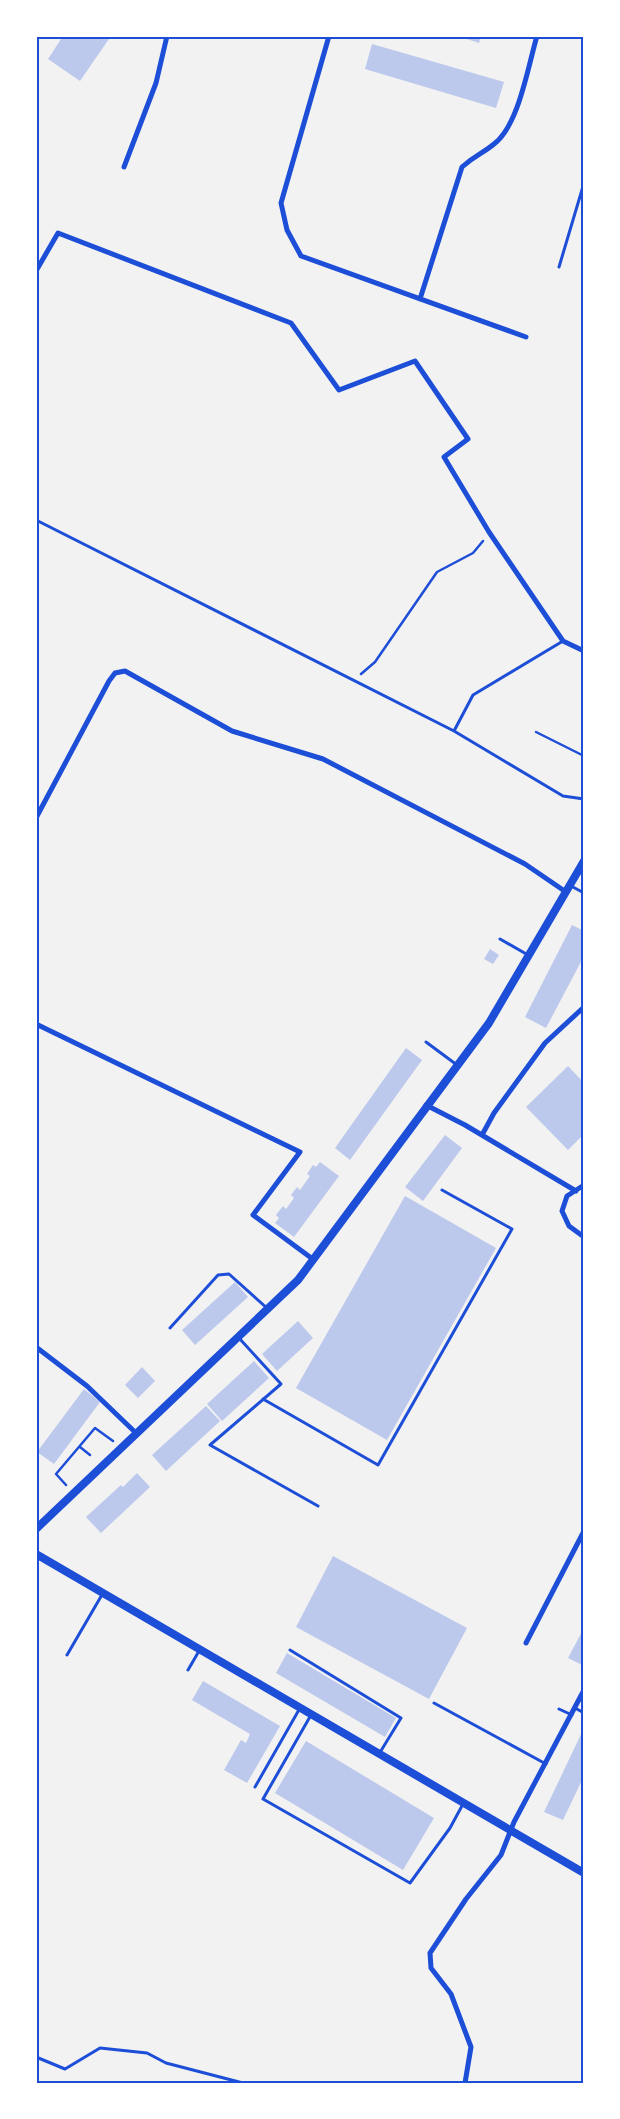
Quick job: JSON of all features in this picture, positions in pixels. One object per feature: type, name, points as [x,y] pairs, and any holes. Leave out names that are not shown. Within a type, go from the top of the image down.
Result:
[{"type":"street","points":[[124,167],[156,83],[167,36]]},
{"type":"street","points":[[329,36],[281,203],[288,230],[301,256],[526,337]]},
{"type":"street","points":[[420,299],[462,167],[474,155],[495,144],[511,122],[537,36]]},
{"type":"street","points":[[36,271],[58,233],[291,323],[339,390],[415,361],[468,439],[444,457],[489,532],[563,641],[584,651]]},
{"type":"street","points":[[36,818],[109,681],[116,673],[125,671],[232,731],[323,758],[525,864],[568,889]]},
{"type":"street","points":[[36,1529],[298,1280],[426,1105],[489,1023],[584,861]]},
{"type":"street","points":[[482,1135],[494,1113],[545,1043],[584,1007]]},
{"type":"street","points":[[36,1024],[300,1152],[253,1215],[314,1260]]},
{"type":"street","points":[[426,1105],[482,1135],[576,1191]]},
{"type":"street","points":[[584,1185],[567,1196],[562,1211],[569,1226],[584,1238]]},
{"type":"street","points":[[36,1347],[88,1386],[137,1434]]},
{"type":"street","points":[[526,1643],[584,1531]]},
{"type":"street","points":[[36,1554],[510,1832],[584,1873]]},
{"type":"street","points":[[465,2083],[471,2047],[452,1994],[431,1968],[430,1953],[466,1898],[501,1855],[510,1832],[584,1690]]},
{"type":"lane","points":[[559,267],[584,183]]},
{"type":"lane","points":[[36,520],[454,731],[563,796],[584,799]]},
{"type":"lane","points":[[454,731],[473,695],[563,641]]},
{"type":"lane","points":[[568,889],[584,893]]},
{"type":"lane","points":[[500,939],[529,956]]},
{"type":"lane","points":[[426,1042],[457,1065]]},
{"type":"lane","points":[[264,1399],[378,1465],[512,1229],[442,1190]]},
{"type":"lane","points":[[170,1328],[218,1274],[228,1274],[269,1309]]},
{"type":"lane","points":[[239,1338],[281,1384],[210,1445],[318,1506]]},
{"type":"lane","points":[[67,1655],[103,1593]]},
{"type":"lane","points":[[188,1670],[200,1650]]},
{"type":"lane","points":[[290,1650],[401,1718],[379,1755]]},
{"type":"lane","points":[[434,1703],[546,1764]]},
{"type":"lane","points":[[255,1787],[300,1708]]},
{"type":"lane","points":[[575,1708],[584,1712]]},
{"type":"lane","points":[[559,1709],[572,1715]]},
{"type":"lane","points":[[311,1715],[263,1799],[410,1883],[450,1828],[464,1804]]},
{"type":"lane","points":[[36,2057],[65,2069],[100,2048],[147,2053],[166,2063],[243,2083]]},
{"type":"path","points":[[354,680],[375,662],[437,572],[473,553],[489,532]]},
{"type":"path","points":[[536,732],[584,756]]},
{"type":"path","points":[[63,1482],[56,1474],[95,1428],[107,1437]]},
{"type":"path","points":[[80,1447],[90,1455]]},
{"type":"building","points":[[63,36],[111,36],[80,81],[48,59]]},
{"type":"building","points":[[458,36],[481,36],[479,43]]},
{"type":"building","points":[[372,44],[504,82],[496,108],[365,69]]},
{"type":"building","points":[[572,925],[584,931],[584,956],[546,1028],[525,1017]]},
{"type":"building","points":[[490,949],[499,955],[493,964],[484,959]]},
{"type":"building","points":[[406,1048],[422,1060],[350,1160],[335,1148]]},
{"type":"building","points":[[568,1066],[584,1083],[584,1134],[568,1150],[526,1107]]},
{"type":"building","points":[[445,1135],[462,1148],[423,1201],[405,1187]]},
{"type":"building","points":[[320,1162],[339,1176],[294,1237],[275,1223],[279,1218],[276,1215],[283,1206],[286,1209],[294,1198],[291,1195],[297,1187],[300,1190],[310,1176],[307,1174],[313,1165],[316,1167]]},
{"type":"building","points":[[405,1196],[496,1248],[387,1440],[296,1388]]},
{"type":"building","points":[[235,1282],[248,1297],[195,1345],[182,1330]]},
{"type":"building","points":[[298,1321],[313,1338],[277,1371],[262,1354]]},
{"type":"building","points":[[254,1361],[269,1378],[222,1421],[207,1404]]},
{"type":"building","points":[[142,1367],[155,1381],[138,1398],[125,1385]]},
{"type":"building","points":[[84,1389],[100,1402],[54,1464],[37,1452]]},
{"type":"building","points":[[206,1406],[220,1421],[166,1471],[152,1455]]},
{"type":"building","points":[[137,1473],[150,1487],[101,1533],[86,1517]]},
{"type":"building","points":[[333,1556],[467,1628],[429,1699],[296,1627]]},
{"type":"building","points":[[584,1628],[584,1666],[568,1658]]},
{"type":"building","points":[[287,1653],[396,1718],[385,1737],[276,1673]]},
{"type":"building","points":[[203,1681],[280,1726],[247,1783],[224,1770],[241,1740],[246,1743],[250,1734],[192,1700]]},
{"type":"building","points":[[584,1728],[584,1776],[563,1820],[544,1812]]},
{"type":"building","points":[[306,1741],[434,1818],[403,1870],[275,1793]]}]
